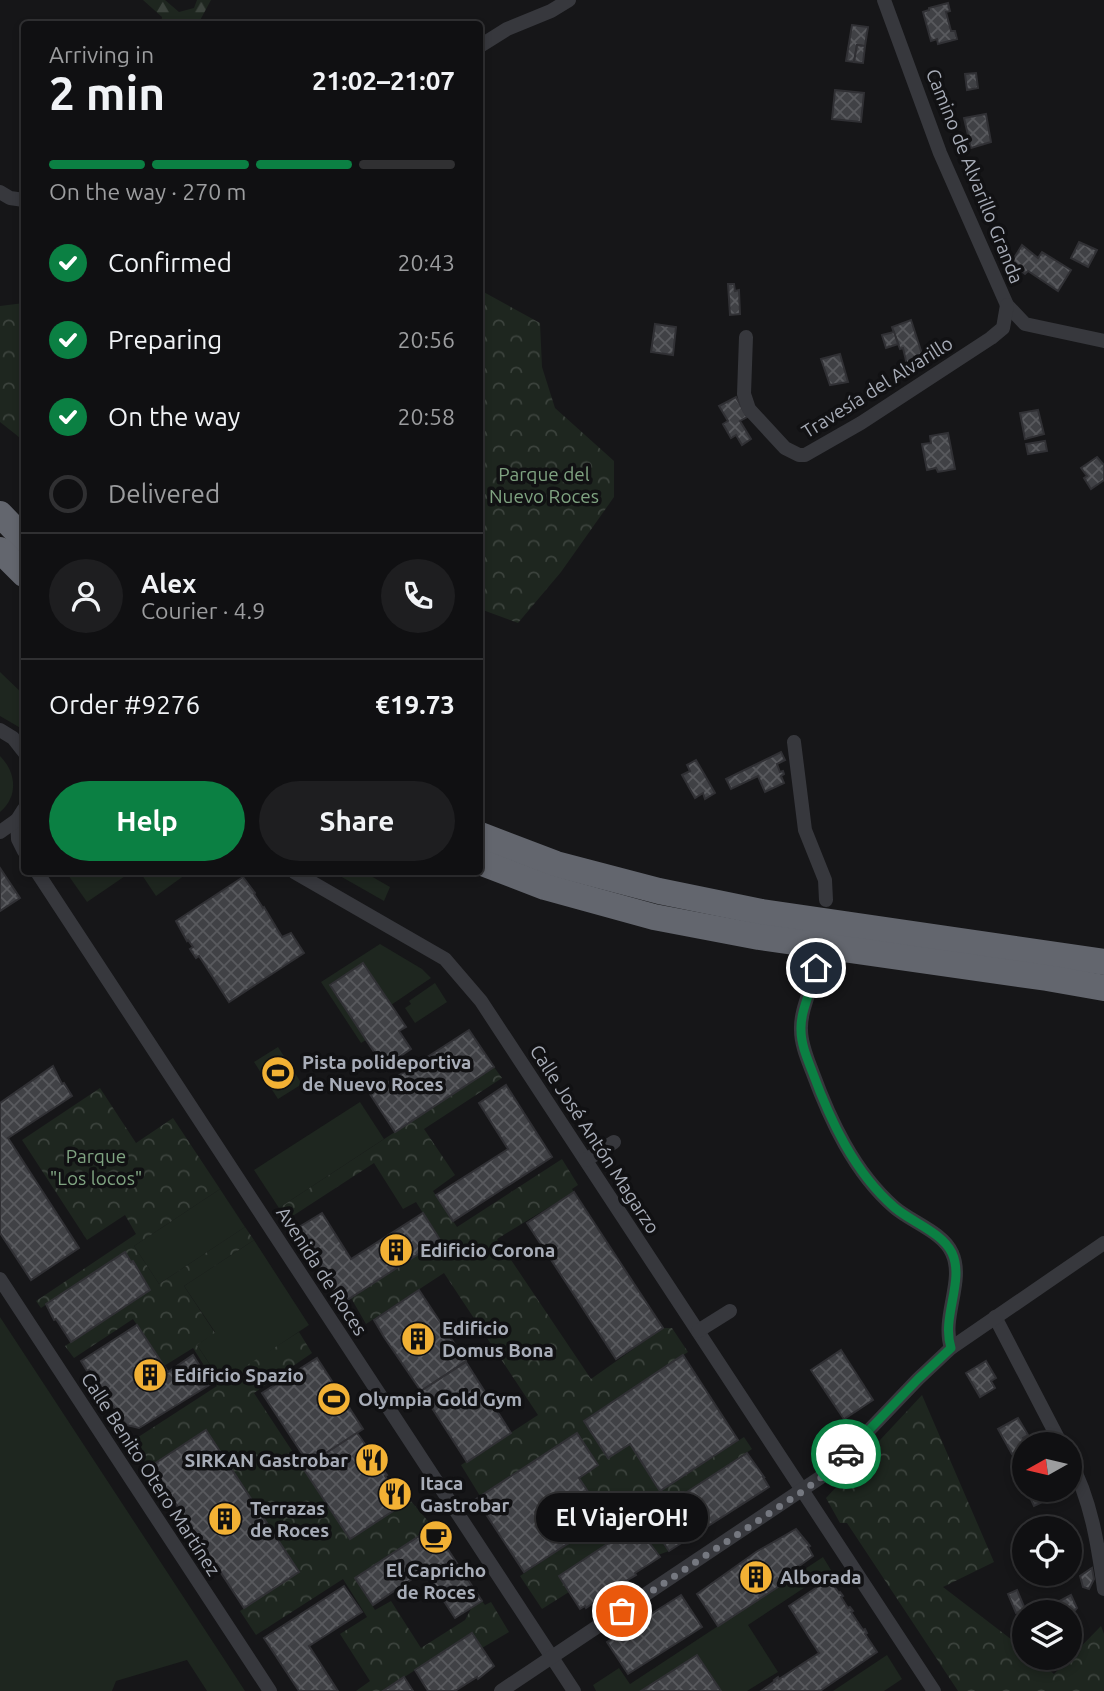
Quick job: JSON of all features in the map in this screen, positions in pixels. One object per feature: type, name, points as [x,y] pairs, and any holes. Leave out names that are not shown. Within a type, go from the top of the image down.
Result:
[{"type":"highway","points":[[0,514],[21,536]]},
{"type":"highway","points":[[0,550],[21,571]]},
{"type":"highway","points":[[483,836],[556,864],[659,891],[762,912],[1104,962]]},
{"type":"highway","points":[[483,863],[545,887],[654,917],[759,937],[1104,988]]},
{"type":"street","points":[[483,44],[569,0]]},
{"type":"street","name":"Camino de Alvarillo Granda","points":[[884,0],[940,153],[1007,305],[1025,324],[1104,341]]},
{"type":"street","points":[[0,192],[10,198],[21,200]]},
{"type":"street","name":"Travesía del Alvarillo","points":[[746,337],[744,394],[749,409],[785,448],[805,455],[861,423],[991,338],[1003,328],[1007,305]]},
{"type":"street","points":[[0,730],[13,738],[21,748]]},
{"type":"street","points":[[794,742],[805,830],[825,880],[826,900]]},
{"type":"street","points":[[0,832],[21,815]]},
{"type":"street","points":[[21,815],[18,839],[21,845]]},
{"type":"street","name":"Avenida de Roces","points":[[39,875],[574,1691]]},
{"type":"street","name":"Calle José Antón Magarzo","points":[[299,875],[444,959],[481,1001],[934,1691]]},
{"type":"street","points":[[816,968],[813,986],[802,1016],[800,1029],[803,1046],[826,1110],[858,1165],[891,1205],[943,1240],[952,1253],[956,1275],[947,1323],[951,1348]]},
{"type":"street","points":[[586,1160],[614,1142]]},
{"type":"street","points":[[501,1691],[830,1471],[951,1348],[1104,1243]]},
{"type":"street","name":"Calle Benito Otero Martínez","points":[[0,1279],[270,1691]]},
{"type":"street","points":[[698,1331],[730,1311]]},
{"type":"street","points":[[995,1317],[1055,1432]]},
{"type":"street","points":[[1082,1489],[1098,1544],[1104,1589]]},
{"type":"green space","points":[[143,0],[165,0],[179,12],[194,8],[197,0],[211,0],[200,21],[161,21],[162,17]]},
{"type":"green space","name":"Parque del Nuevo Roces","points":[[483,292],[540,323],[542,367],[555,408],[614,461],[614,497],[561,572],[518,623],[483,610]]},
{"type":"green space","points":[[21,303],[21,439],[0,422],[0,306]]},
{"type":"green space","points":[[0,672],[21,692],[21,728],[0,716]]},
{"type":"green space","points":[[0,756],[12,777],[13,791],[0,812]]},
{"type":"green space","points":[[68,875],[127,875],[87,902]]},
{"type":"green space","points":[[142,875],[185,875],[156,896]]},
{"type":"green space","points":[[338,875],[369,875],[390,887],[384,901]]},
{"type":"green space","points":[[380,944],[422,969],[431,978],[391,1005],[363,963],[330,984],[366,1040],[361,1043],[321,982]]},
{"type":"green space","points":[[435,983],[447,1002],[415,1023],[405,1008],[411,1004],[409,1001]]},
{"type":"green space","name":"Pista polideportiva de Nuevo Roces","points":[[278,1047],[302,1084],[278,1099],[254,1062]]},
{"type":"green space","points":[[494,1067],[502,1078],[424,1129],[455,1175],[433,1191],[457,1227],[562,1159],[578,1185],[572,1189],[574,1192],[497,1239],[591,1379],[663,1328],[672,1328],[688,1352],[584,1420],[608,1458],[630,1444],[661,1491],[744,1437],[752,1449],[648,1518],[669,1551],[658,1555],[636,1526],[559,1576],[569,1592],[542,1609],[520,1576],[606,1519],[579,1478],[598,1465],[577,1433],[480,1496],[461,1465],[538,1415],[444,1273],[366,1324],[351,1298],[440,1240],[416,1202],[403,1209],[374,1163],[288,1219],[279,1208]]},
{"type":"green space","name":"Parque \"Los locos\"","points":[[100,1088],[136,1143],[173,1118],[220,1189],[134,1246],[159,1284],[245,1227],[254,1240],[184,1286],[215,1333],[197,1345],[221,1382],[299,1332],[312,1353],[254,1393],[350,1539],[410,1500],[433,1527],[355,1578],[375,1610],[391,1601],[421,1648],[465,1620],[472,1607],[482,1601],[485,1605],[491,1602],[509,1632],[482,1648],[472,1633],[383,1691],[356,1691],[370,1681],[340,1634],[367,1617],[343,1579],[256,1635],[240,1611],[299,1572],[206,1430],[146,1469],[129,1443],[217,1386],[193,1348],[164,1366],[133,1319],[74,1358],[65,1346],[150,1290],[125,1252],[41,1308],[36,1301],[136,1234],[125,1215],[87,1240],[22,1140]]},
{"type":"green space","points":[[360,1102],[384,1139],[279,1208],[254,1170]]},
{"type":"green space","points":[[220,1189],[245,1227],[159,1284],[134,1246]]},
{"type":"green space","points":[[254,1240],[309,1325],[222,1383],[197,1345],[215,1332],[184,1286]]},
{"type":"green space","points":[[0,1317],[245,1691],[207,1691],[187,1660],[116,1681],[112,1691],[0,1691]]},
{"type":"green space","points":[[922,1395],[994,1562],[943,1587],[1012,1640],[1012,1670],[1049,1670],[1054,1674],[1058,1670],[1082,1670],[1082,1645],[1101,1626],[1104,1634],[1104,1691],[958,1691],[847,1523],[840,1523],[826,1498]]},
{"type":"green space","points":[[823,1557],[831,1570],[748,1625],[778,1672],[747,1691],[721,1691],[697,1655],[641,1691],[596,1691],[593,1685],[619,1668],[630,1684]]},
{"type":"green space","points":[[887,1655],[902,1679],[884,1691],[833,1691]]},
{"type":"building","points":[[948,3],[950,11],[946,12],[951,31],[955,31],[957,39],[938,44],[937,39],[931,41],[923,12]]},
{"type":"building","points":[[852,25],[868,27],[865,46],[857,45],[854,62],[846,61]]},
{"type":"building","points":[[857,45],[865,46],[863,63],[854,62]]},
{"type":"building","points":[[976,73],[978,88],[967,90],[965,74]]},
{"type":"building","points":[[835,90],[864,93],[861,122],[832,119]]},
{"type":"building","points":[[986,114],[991,142],[971,148],[964,118]]},
{"type":"building","points":[[1079,242],[1097,250],[1088,267],[1071,258]]},
{"type":"building","points":[[1022,245],[1038,258],[1042,252],[1071,270],[1058,291],[1028,271],[1025,274],[1011,263]]},
{"type":"building","points":[[728,284],[734,284],[735,291],[739,290],[740,314],[730,315]]},
{"type":"building","points":[[911,320],[922,354],[914,357],[917,366],[908,369],[903,348],[900,349],[892,327]]},
{"type":"building","points":[[655,324],[676,327],[673,355],[651,352]]},
{"type":"building","points":[[894,332],[898,344],[886,348],[882,335]]},
{"type":"building","points":[[840,354],[848,382],[830,385],[821,359]]},
{"type":"building","points":[[736,397],[747,417],[740,421],[751,439],[742,445],[736,435],[731,438],[723,424],[728,421],[719,406]]},
{"type":"building","points":[[1038,410],[1044,434],[1025,439],[1020,413]]},
{"type":"building","points":[[948,433],[955,469],[938,472],[936,468],[927,470],[922,444],[931,443],[930,436]]},
{"type":"building","points":[[1045,441],[1047,451],[1028,454],[1026,444]]},
{"type":"building","points":[[1097,457],[1104,465],[1104,480],[1091,489],[1081,468]]},
{"type":"building","points":[[781,752],[785,760],[777,764],[780,772],[783,771],[781,776],[784,783],[765,792],[758,776],[731,789],[726,779]]},
{"type":"building","points":[[696,760],[715,793],[705,799],[703,793],[695,798],[682,775],[690,771],[687,765]]},
{"type":"building","points":[[0,868],[20,898],[0,911]]},
{"type":"building","points":[[243,877],[282,937],[291,933],[304,953],[229,1002],[199,956],[196,958],[190,949],[193,947],[176,921]]},
{"type":"building","points":[[363,963],[406,1027],[399,1031],[411,1049],[384,1067],[330,985]]},
{"type":"building","points":[[469,1030],[494,1067],[395,1132],[370,1094]]},
{"type":"building","points":[[53,1066],[72,1096],[8,1138],[79,1248],[31,1280],[0,1233],[0,1103]]},
{"type":"building","points":[[506,1085],[552,1157],[453,1221],[436,1195],[508,1149],[479,1103]]},
{"type":"building","points":[[574,1192],[663,1328],[616,1359],[527,1223]]},
{"type":"building","name":"Edificio Corona","points":[[322,1213],[351,1259],[423,1213],[440,1240],[341,1304],[294,1230]]},
{"type":"building","points":[[125,1252],[150,1290],[71,1342],[56,1319],[54,1320],[46,1304]]},
{"type":"building","name":"Edificio Domus Bona","points":[[419,1290],[466,1361],[421,1391],[374,1320]]},
{"type":"building","name":"Edificio Spazio","points":[[137,1325],[168,1372],[193,1355],[211,1384],[139,1428],[123,1421],[81,1361]]},
{"type":"building","points":[[841,1350],[873,1400],[844,1419],[811,1370]]},
{"type":"building","points":[[683,1355],[738,1440],[660,1491],[630,1444],[608,1458],[584,1421]]},
{"type":"building","points":[[317,1358],[363,1429],[309,1464],[262,1393]]},
{"type":"building","points":[[986,1361],[996,1378],[991,1381],[995,1388],[980,1397],[966,1373]]},
{"type":"building","points":[[466,1362],[511,1433],[467,1462],[421,1391]]},
{"type":"building","points":[[1018,1418],[1026,1432],[1012,1432],[1012,1454],[998,1429]]},
{"type":"building","name":"Terrazas de Roces","points":[[206,1430],[299,1572],[244,1608],[151,1466]]},
{"type":"building","points":[[357,1433],[387,1475],[385,1476],[392,1487],[401,1497],[406,1494],[410,1500],[350,1539],[303,1468]]},
{"type":"building","points":[[577,1433],[598,1465],[579,1478],[606,1519],[524,1572],[476,1499]]},
{"type":"building","points":[[747,1453],[769,1487],[669,1551],[647,1518]]},
{"type":"building","points":[[636,1525],[660,1557],[595,1599],[596,1601],[586,1608],[585,1606],[580,1609],[559,1576]]},
{"type":"building","points":[[433,1527],[482,1601],[455,1618],[424,1571],[373,1605],[355,1578]]},
{"type":"building","name":"Alborada","points":[[796,1529],[810,1546],[808,1547],[813,1556],[795,1569],[798,1574],[718,1626],[697,1594],[756,1552]]},
{"type":"building","points":[[1092,1568],[1094,1579],[1089,1589],[1083,1587],[1082,1575]]},
{"type":"building","points":[[829,1579],[843,1596],[841,1597],[848,1608],[853,1611],[851,1612],[863,1630],[865,1629],[865,1634],[877,1652],[820,1691],[761,1691],[778,1677],[779,1679],[819,1653],[789,1606]]},
{"type":"building","points":[[344,1586],[362,1612],[309,1646],[338,1691],[299,1691],[264,1638]]},
{"type":"building","points":[[1017,1590],[1021,1600],[1012,1600],[1012,1604],[1008,1594]]},
{"type":"building","points":[[681,1595],[702,1627],[628,1674],[607,1642]]},
{"type":"building","points":[[472,1633],[494,1666],[478,1679],[477,1677],[455,1691],[428,1691],[415,1670]]},
{"type":"building","points":[[697,1655],[721,1691],[641,1691]]},
{"type":"building","points":[[404,1677],[413,1691],[383,1691]]},
{"type":"way so far","points":[[622,1611],[803,1491],[830,1471],[846,1454]]},
{"type":"place","name":"Pista polideportiva de Nuevo Roces","points":[[278,1073]]},
{"type":"place","name":"Edificio Corona","points":[[396,1250]]},
{"type":"place","name":"Edificio Domus Bona","points":[[418,1339]]},
{"type":"place","name":"Edificio Spazio","points":[[150,1375]]},
{"type":"place","name":"Olympia Gold Gym","points":[[334,1399]]},
{"type":"place","name":"SIRKAN Gastrobar","points":[[372,1460]]},
{"type":"place","name":"Itaca Gastrobar","points":[[395,1494]]},
{"type":"place","name":"Terrazas de Roces","points":[[225,1519]]},
{"type":"place","name":"El Capricho de Roces","points":[[436,1537]]},
{"type":"place","name":"Alborada","points":[[756,1577]]},
{"type":"place","name":"El ViajerOH!","points":[[622,1611]]},
{"type":"route","points":[[816,968],[800,1029],[803,1046],[826,1110],[858,1165],[891,1205],[943,1240],[952,1253],[956,1275],[947,1323],[951,1348],[846,1454]]}]
